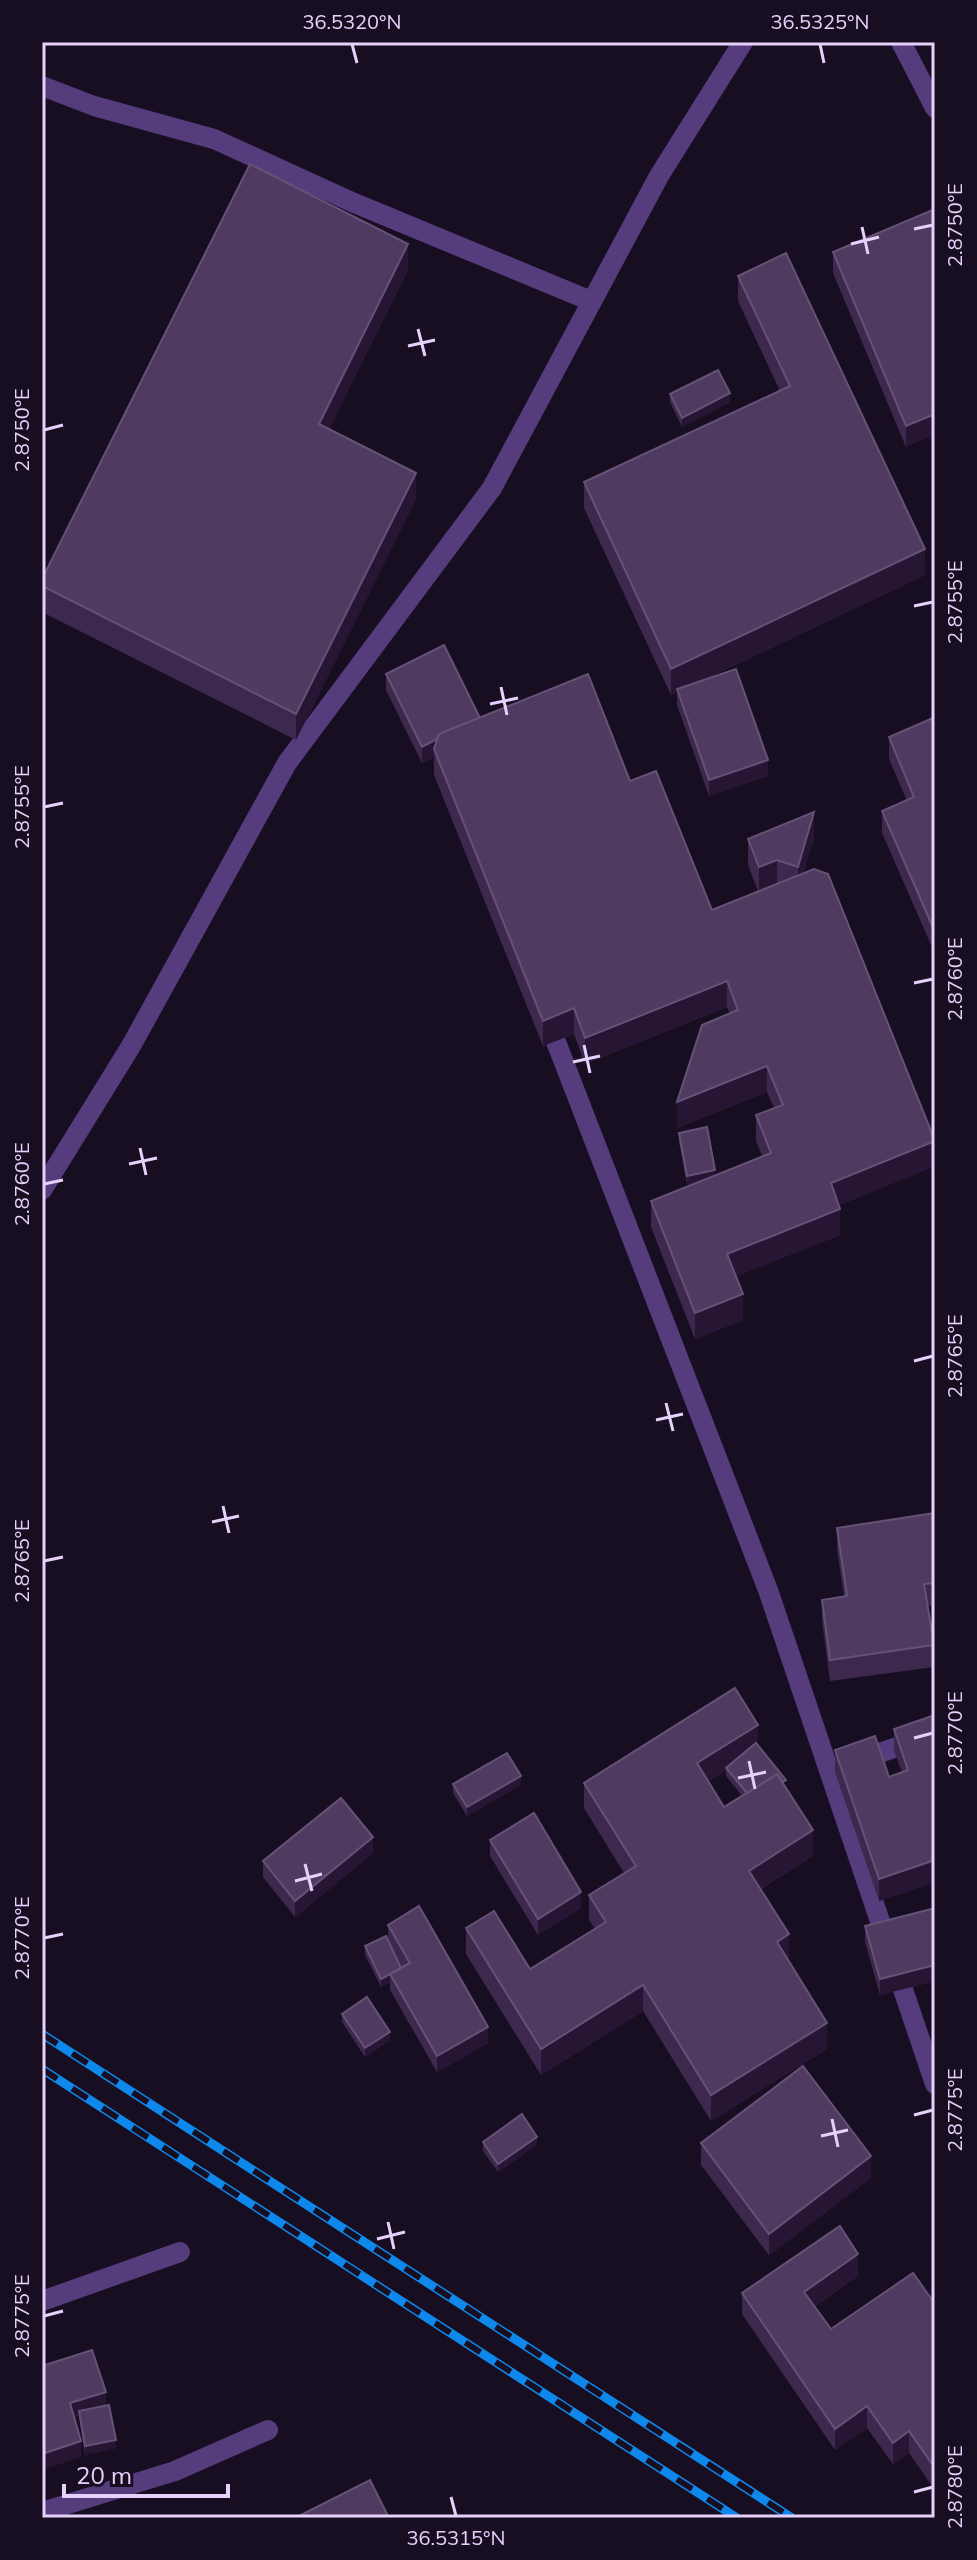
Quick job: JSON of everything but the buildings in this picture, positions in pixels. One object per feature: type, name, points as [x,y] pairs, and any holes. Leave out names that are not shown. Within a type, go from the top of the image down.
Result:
[{"type":"street","points":[[42,1190],[131,1046],[287,763],[492,488],[659,176],[743,42]]},
{"type":"street","points":[[901,42],[935,108]]},
{"type":"street","points":[[42,86],[94,106],[214,139],[352,202],[591,301]]},
{"type":"street","points":[[542,1005],[768,1590],[933,2075]]},
{"type":"street","points":[[829,1770],[935,1734]]},
{"type":"street","points":[[42,2301],[180,2252]]},
{"type":"street","points":[[42,2512],[175,2471],[268,2430]]},
{"type":"railway","points":[[42,2034],[792,2518]]},
{"type":"railway","points":[[42,2069],[737,2518]]}]
